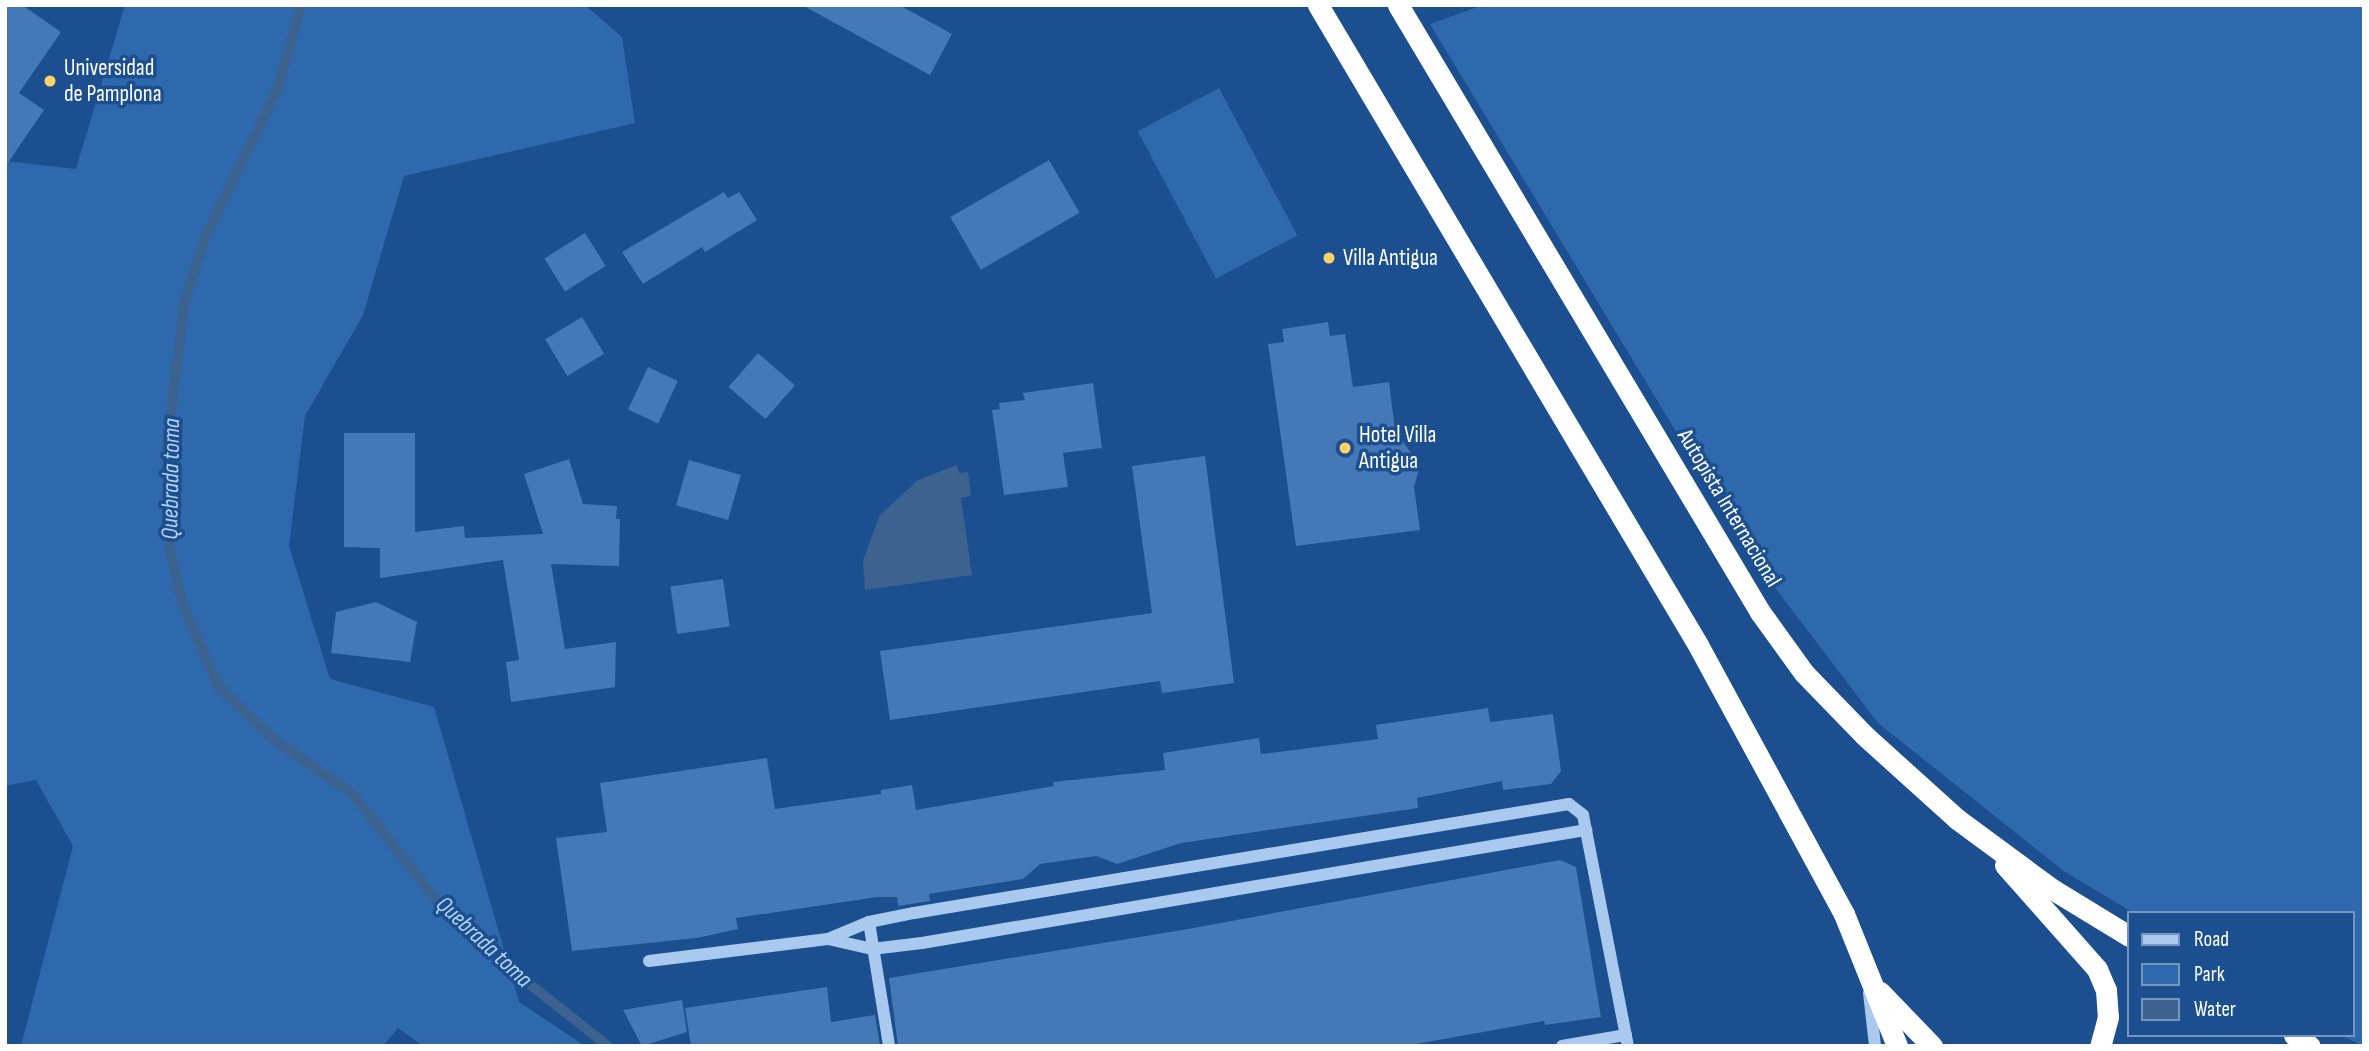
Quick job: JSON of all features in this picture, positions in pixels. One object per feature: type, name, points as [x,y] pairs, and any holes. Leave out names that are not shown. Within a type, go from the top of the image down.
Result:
[{"type":"highway","points":[[1318,5],[1698,646],[1844,914],[1897,1046]]},
{"type":"highway","name":"Autopista Internacional","points":[[1398,5],[1781,644],[1864,735],[1979,836],[2052,889],[2128,935]]},
{"type":"highway","points":[[1979,836],[2097,969],[2106,990],[2108,1017],[2100,1046]]},
{"type":"highway","points":[[1868,974],[1932,1046]]},
{"type":"street","points":[[649,961],[828,939],[869,922],[1558,804],[1576,808],[1586,830],[1627,1040],[1562,1046]]},
{"type":"street","points":[[828,939],[872,949],[1586,830]]},
{"type":"street","points":[[869,922],[889,1046]]},
{"type":"street","points":[[1868,974],[1875,1046]]},
{"type":"green space","points":[[125,5],[585,5],[622,37],[635,123],[404,176],[363,315],[305,416],[289,546],[330,679],[434,707],[519,1002],[585,1046],[423,1046],[398,1028],[383,1046],[21,1046],[73,846],[36,780],[5,786],[5,161],[76,169]]},
{"type":"green space","points":[[1483,5],[2364,5],[2364,1046],[2344,1037],[2355,1037],[2355,911],[2131,911],[2065,872],[1878,723],[1751,556],[1430,24]]},
{"type":"green space","points":[[1219,88],[1297,235],[1216,279],[1138,131]]},
{"type":"water","points":[[957,465],[959,473],[968,472],[971,496],[961,498],[972,575],[865,590],[863,560],[880,515],[918,480]]},
{"type":"building","points":[[5,5],[22,5],[61,32],[19,93],[44,110],[5,167]]},
{"type":"building","points":[[802,5],[899,5],[952,34],[930,75]]},
{"type":"building","points":[[1049,160],[1080,213],[981,270],[950,217]]},
{"type":"building","points":[[724,192],[728,198],[739,192],[757,220],[705,252],[702,247],[643,284],[622,252]]},
{"type":"building","points":[[585,233],[606,266],[565,292],[544,258]]},
{"type":"building","points":[[582,317],[604,354],[567,376],[545,339]]},
{"type":"building","name":"Hotel Villa Antigua","points":[[1328,322],[1330,336],[1345,334],[1353,387],[1389,382],[1395,430],[1420,466],[1414,487],[1420,530],[1296,546],[1268,344],[1284,342],[1282,329]]},
{"type":"building","points":[[758,353],[795,385],[765,419],[728,387]]},
{"type":"building","points":[[648,367],[678,381],[658,424],[628,410]]},
{"type":"building","points":[[1093,383],[1102,448],[1063,453],[1068,487],[1004,495],[992,410],[1000,409],[999,403],[1025,400],[1023,393]]},
{"type":"building","points":[[344,433],[415,433],[415,532],[464,526],[465,538],[543,534],[524,474],[569,459],[583,504],[617,506],[616,519],[620,519],[619,566],[551,564],[565,649],[616,642],[615,687],[511,702],[506,662],[519,660],[503,560],[380,578],[380,548],[344,547]]},
{"type":"building","points":[[1205,456],[1234,683],[1162,693],[1160,681],[890,720],[880,651],[1152,613],[1132,466]]},
{"type":"building","points":[[689,460],[741,475],[728,520],[676,505]]},
{"type":"building","points":[[723,579],[730,627],[677,634],[671,586]]},
{"type":"building","points":[[376,602],[417,622],[410,662],[331,653],[336,612]]},
{"type":"building","points":[[1488,708],[1490,722],[1553,714],[1561,771],[1551,784],[1503,790],[1502,781],[1417,798],[1418,808],[1181,843],[1117,864],[1096,856],[1040,864],[1023,879],[929,894],[930,901],[898,906],[897,897],[877,897],[736,918],[738,929],[697,938],[572,951],[556,838],[607,832],[600,783],[767,758],[775,809],[881,794],[881,790],[912,785],[916,810],[1054,786],[1053,782],[1165,770],[1163,753],[1259,738],[1261,754],[1378,739],[1376,725]]},
{"type":"building","points":[[1560,860],[1576,867],[1601,1017],[1545,1025],[1544,1021],[1405,1046],[898,1046],[889,978],[1188,929]]},
{"type":"building","points":[[827,987],[831,1022],[875,1015],[880,1046],[691,1046],[685,1008]]},
{"type":"building","points":[[682,1000],[687,1032],[642,1046],[623,1010]]},
{"type":"waterway","name":"Quebrada toma","points":[[301,5],[278,88],[205,238],[184,304],[167,446],[167,536],[182,603],[218,686],[273,739],[353,794],[436,900],[527,982],[608,1046]]},
{"type":"place","name":"Universidad de Pamplona","points":[[50,81]]},
{"type":"place","name":"Villa Antigua","points":[[1329,258]]},
{"type":"place","name":"Hotel Villa Antigua","points":[[1345,448]]}]
